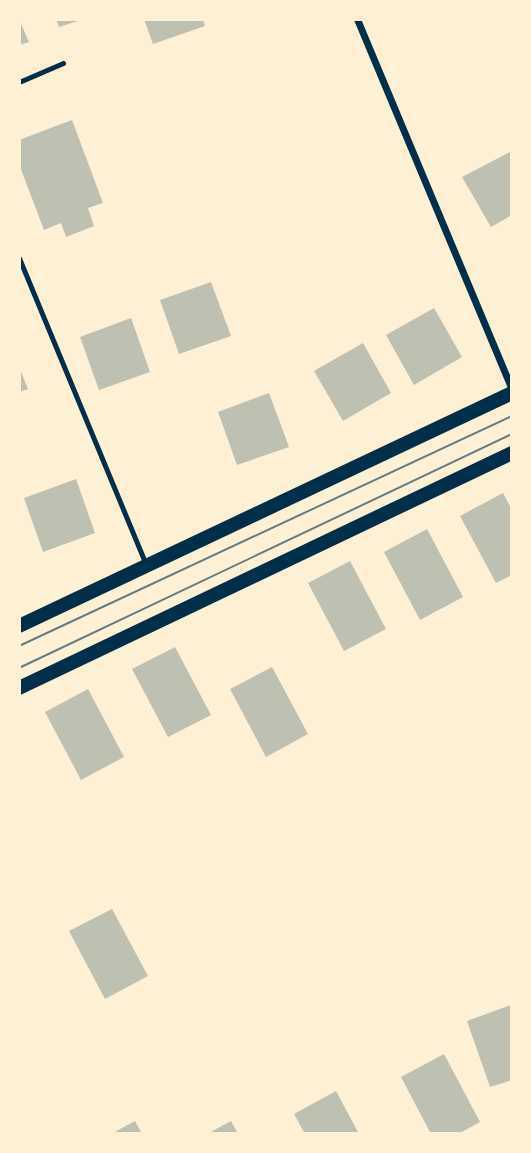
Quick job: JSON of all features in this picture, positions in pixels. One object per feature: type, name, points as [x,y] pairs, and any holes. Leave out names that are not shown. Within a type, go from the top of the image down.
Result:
[{"type":"main road","points":[[19,626],[512,391]]},
{"type":"main road","points":[[19,688],[512,453]]},
{"type":"street","points":[[357,19],[512,391]]},
{"type":"lane","points":[[19,82],[63,63]]},
{"type":"lane","points":[[19,258],[146,565]]},
{"type":"building","points":[[19,19],[29,42],[19,45]]},
{"type":"building","points":[[56,19],[81,19],[81,20],[59,27]]},
{"type":"building","points":[[144,19],[203,19],[205,26],[153,44]]},
{"type":"building","points":[[72,120],[103,203],[88,208],[94,226],[66,237],[61,223],[44,230],[19,164],[19,140]]},
{"type":"building","points":[[512,151],[512,215],[491,227],[462,177]]},
{"type":"building","points":[[211,282],[231,336],[179,354],[160,300]]},
{"type":"building","points":[[434,308],[462,357],[414,385],[386,335]]},
{"type":"building","points":[[131,318],[150,372],[99,390],[80,337]]},
{"type":"building","points":[[363,343],[391,393],[343,421],[314,371]]},
{"type":"building","points":[[19,367],[28,389],[19,392]]},
{"type":"building","points":[[269,393],[289,447],[237,465],[218,412]]},
{"type":"building","points":[[76,479],[95,533],[43,552],[24,498]]},
{"type":"building","points":[[503,493],[512,510],[512,575],[496,583],[460,516]]},
{"type":"building","points":[[427,529],[463,597],[420,620],[384,552]]},
{"type":"building","points":[[350,561],[386,629],[344,651],[308,583]]},
{"type":"building","points":[[175,647],[211,715],[168,737],[132,669]]},
{"type":"building","points":[[272,667],[308,734],[266,757],[230,689]]},
{"type":"building","points":[[88,689],[124,757],[81,780],[45,712]]},
{"type":"building","points":[[112,909],[148,976],[105,999],[69,931]]},
{"type":"building","points":[[511,1005],[512,1080],[490,1087],[467,1021]]},
{"type":"building","points":[[444,1054],[480,1122],[458,1134],[431,1134],[401,1077]]},
{"type":"building","points":[[336,1091],[359,1134],[305,1134],[294,1114]]},
{"type":"building","points":[[135,1121],[142,1134],[111,1134]]},
{"type":"building","points":[[231,1121],[238,1134],[207,1134]]},
{"type":"tram line","points":[[19,646],[512,416]]},
{"type":"tram line","points":[[19,668],[512,434]]}]
